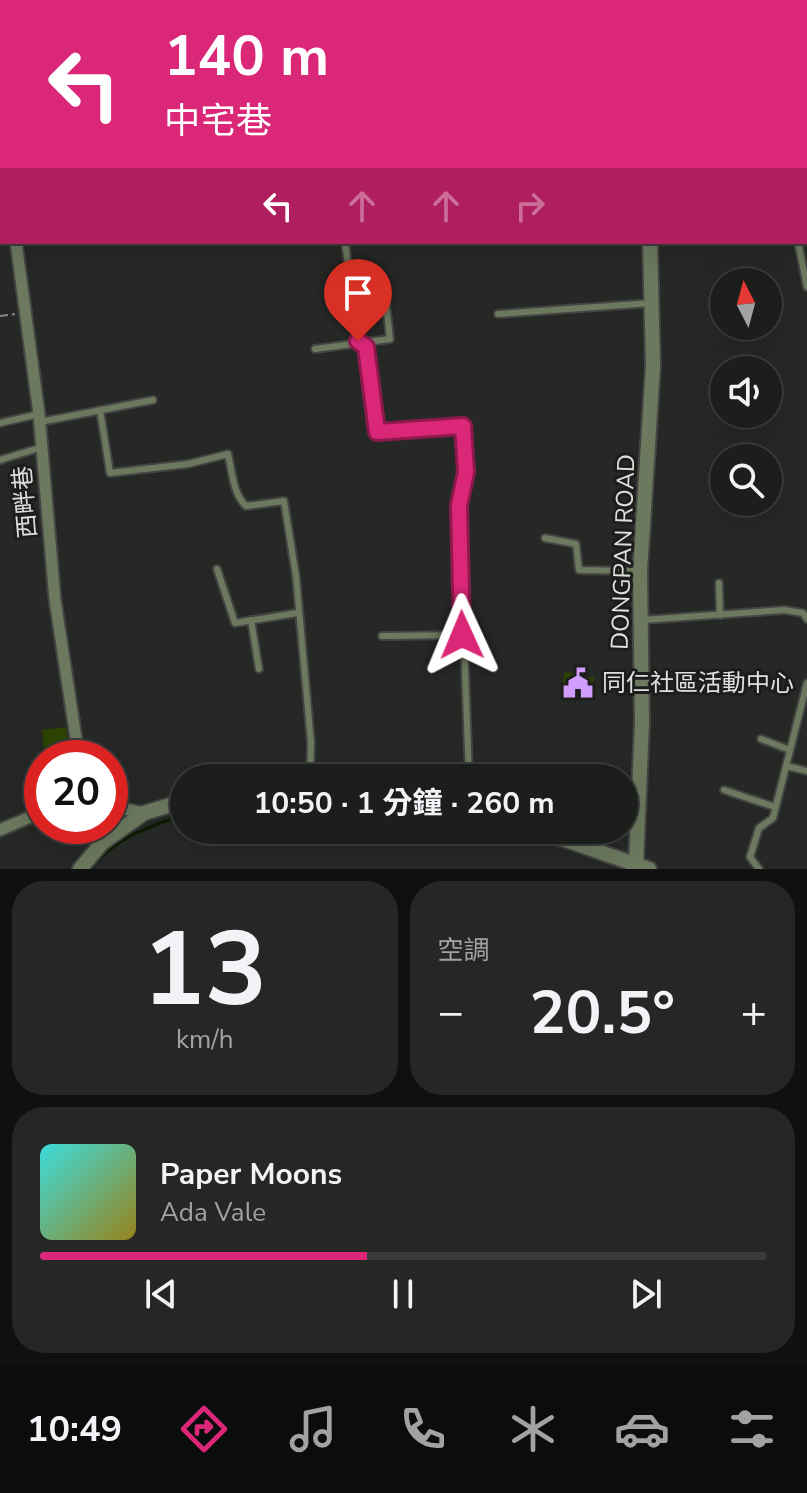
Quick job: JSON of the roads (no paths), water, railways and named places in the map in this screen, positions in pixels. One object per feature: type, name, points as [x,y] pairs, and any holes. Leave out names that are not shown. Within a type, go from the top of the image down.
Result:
[{"type":"street","name":"西畔巷","points":[[16,244],[40,418],[55,600],[76,740]]},
{"type":"street","name":"DONGPAN ROAD","points":[[642,866],[640,571],[653,366],[650,244]]},
{"type":"street","points":[[80,869],[102,843],[144,813],[170,805]]},
{"type":"street","points":[[128,810],[144,813]]},
{"type":"street","points":[[0,830],[24,820]]},
{"type":"street","points":[[578,844],[642,866]]},
{"type":"lane","points":[[345,244],[358,341],[366,347],[377,432],[463,426],[466,472],[459,505],[468,764]]},
{"type":"lane","points":[[798,244],[807,287]]},
{"type":"lane","points":[[498,314],[652,303]]},
{"type":"lane","points":[[315,349],[390,339],[386,304]]},
{"type":"lane","points":[[0,423],[153,400]]},
{"type":"lane","points":[[100,410],[110,473],[188,464],[228,454],[234,485],[242,503],[246,506],[284,501],[296,576],[310,764]]},
{"type":"lane","points":[[0,460],[43,447]]},
{"type":"lane","points":[[545,538],[576,544],[579,570],[640,571]]},
{"type":"lane","points":[[217,569],[235,623],[297,613]]},
{"type":"lane","points":[[719,583],[720,615]]},
{"type":"lane","points":[[640,620],[785,610],[803,613],[807,619]]},
{"type":"lane","points":[[251,620],[259,669]]},
{"type":"lane","points":[[382,636],[462,635]]},
{"type":"lane","points":[[759,869],[750,857],[759,828],[773,818],[807,683]]},
{"type":"lane","points":[[761,739],[790,750]]},
{"type":"lane","points":[[786,766],[807,771]]},
{"type":"lane","points":[[724,790],[775,807]]},
{"type":"waterway","points":[[90,869],[121,841],[170,820]]},
{"type":"waterway","points":[[562,846],[627,869]]},
{"type":"place","name":"同仁社區活動中心","points":[[578,683]]}]
